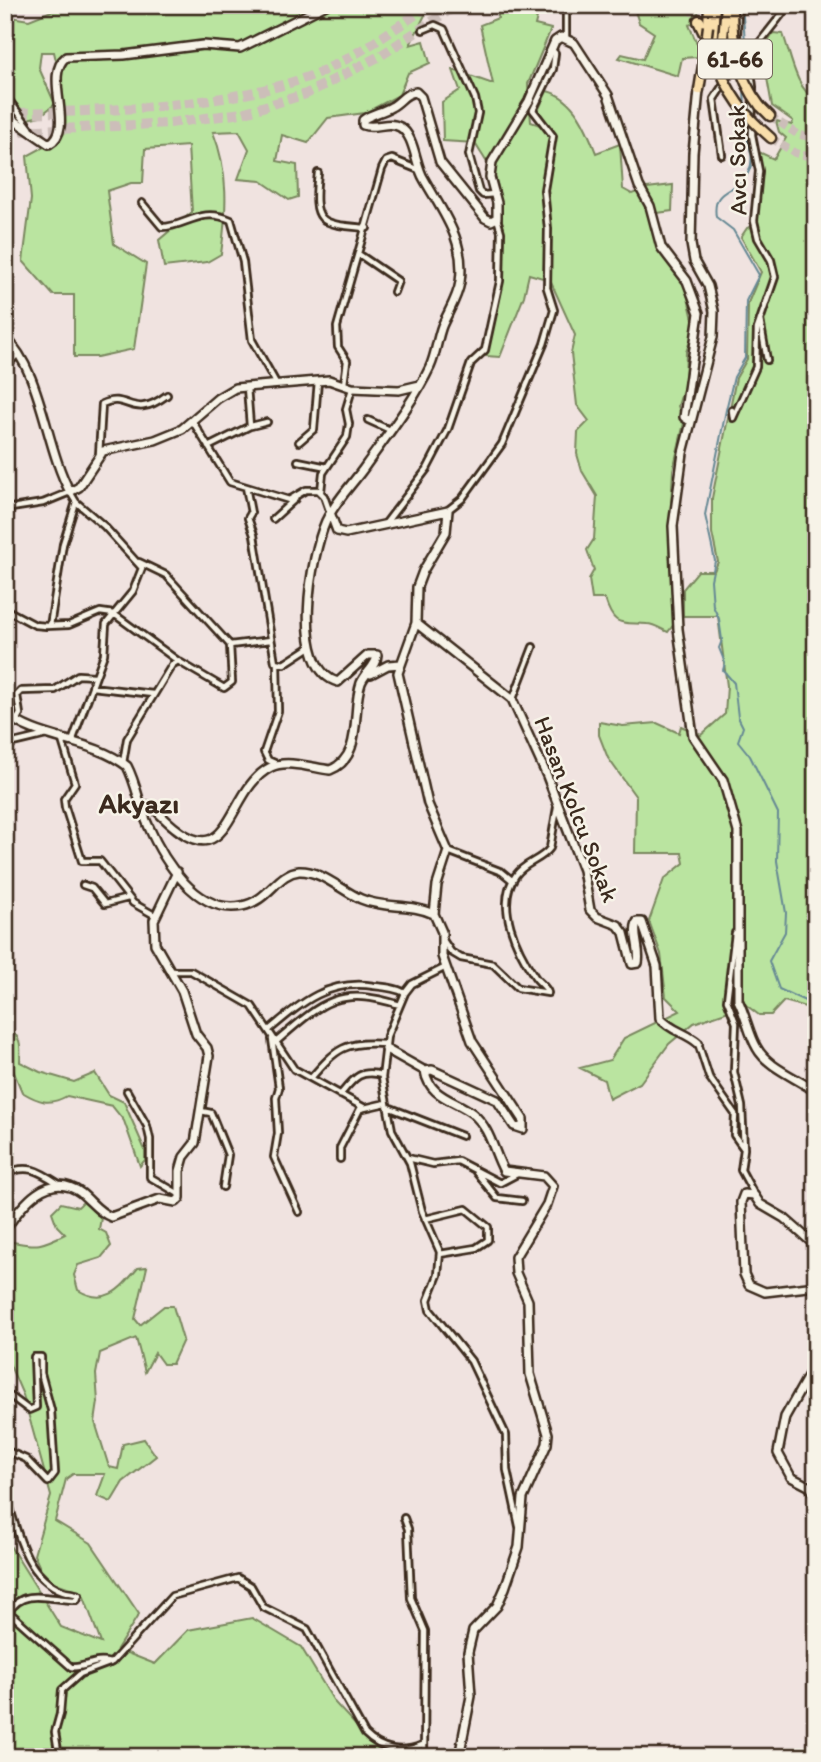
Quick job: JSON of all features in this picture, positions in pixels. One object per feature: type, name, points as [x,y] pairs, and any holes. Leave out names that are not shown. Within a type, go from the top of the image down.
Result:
[{"type":"highway","points":[[704,24],[713,50]]},
{"type":"main road","points":[[5,114],[48,144],[55,139],[61,117],[56,76],[58,65],[66,57],[124,55],[203,45],[240,48],[326,5]]},
{"type":"main road","points":[[709,5],[704,24],[706,64],[699,90],[692,152],[691,244],[714,311],[713,337],[690,421],[673,526],[678,629],[692,736],[723,780],[738,832],[738,1000],[749,1021],[755,1046],[763,1056],[816,1092]]},
{"type":"main road","name":"61-66","points":[[715,5],[713,50],[722,79],[734,99],[772,138]]},
{"type":"main road","points":[[706,64],[723,38],[726,5]]},
{"type":"main road","name":"61-66","points":[[732,5],[735,59],[744,83],[770,116]]},
{"type":"main road","points":[[143,805],[152,806],[172,828],[184,835],[199,841],[209,839],[233,816],[254,781],[272,766],[330,770],[346,759],[352,747],[361,684],[377,660],[374,653],[368,654],[338,682],[328,680],[319,670],[310,647],[312,563],[330,514],[390,430],[432,364],[442,327],[460,285],[462,260],[451,225],[419,170],[407,134],[391,124],[368,127],[363,120],[370,114],[391,107],[409,93],[416,92],[421,97],[445,170],[485,218],[491,221],[497,218],[490,177],[497,150],[529,101],[555,41],[566,37],[596,73],[608,95],[639,186],[650,206],[661,247],[687,281],[699,313],[691,383],[683,411],[684,417],[690,421]]},
{"type":"main road","points":[[5,337],[18,354],[35,391],[55,464],[70,492],[79,487],[99,455],[118,446],[155,440],[192,422],[228,391],[276,383],[318,380],[352,388],[398,390],[420,384]]},
{"type":"main road","points":[[330,514],[337,531],[346,533],[448,511],[446,532],[423,571],[417,587],[416,623],[401,664],[400,686],[428,804],[448,851],[436,885],[434,914],[442,939],[446,967],[472,1041],[523,1119],[523,1129],[514,1125],[497,1100],[432,1070],[425,1071]]},
{"type":"main road","name":"Hasan Kolcu Sokak","points":[[416,623],[512,699],[583,870],[590,910],[597,917],[618,925],[624,933],[632,964],[638,963],[640,952],[634,927],[636,922],[642,922],[657,966],[660,1017],[674,1032],[690,1036],[698,1043]]},
{"type":"main road","points":[[367,672],[370,674],[388,665],[401,664]]},
{"type":"main road","points":[[5,713],[16,722],[74,740],[123,763],[132,775],[148,827],[191,890],[208,901],[226,907],[255,902],[271,892],[288,873],[299,871],[319,876],[363,900],[434,914]]},
{"type":"main road","points":[[5,1230],[29,1198],[42,1189],[62,1187],[80,1192],[101,1213],[111,1217],[124,1215],[160,1199],[176,1202],[184,1157],[195,1143],[208,1072],[207,1048],[196,1034],[190,1010],[155,944],[156,916],[177,872]]},
{"type":"main road","points":[[386,1047],[425,1071],[435,1091],[451,1103],[471,1112],[482,1123],[504,1171],[544,1176],[553,1186],[547,1205],[515,1257],[516,1273],[528,1301],[530,1374],[548,1434],[542,1459],[523,1499],[521,1537],[497,1605],[473,1630],[468,1652],[471,1696],[459,1757]]},
{"type":"main road","points":[[816,1246],[784,1218],[746,1192],[741,1202],[744,1274],[749,1285],[765,1292],[816,1286]]},
{"type":"main road","points":[[813,1490],[791,1477],[782,1466],[778,1453],[779,1435],[785,1417],[816,1362]]},
{"type":"street","points":[[566,5],[566,37]]},
{"type":"street","name":"Avcı Sokak","points":[[732,410],[733,418],[756,367],[760,319],[775,277],[771,260],[758,239],[754,221],[759,171],[752,135],[753,87],[743,55],[738,5]]},
{"type":"street","points":[[722,155],[714,99],[716,92],[735,72],[743,55],[782,14],[785,5]]},
{"type":"street","points":[[423,30],[435,25],[444,29],[470,85],[478,113],[478,125],[469,143],[476,184],[483,195],[494,194]]},
{"type":"street","points":[[448,511],[462,499],[502,444],[528,383],[554,310],[547,288],[548,229],[544,190],[553,136],[533,110],[553,69],[555,53],[552,50]]},
{"type":"street","points":[[5,94],[34,135]]},
{"type":"street","points":[[344,384],[347,361],[338,347],[337,327],[343,299],[360,255],[386,161],[392,159],[419,170]]},
{"type":"street","points":[[318,173],[317,211],[322,220],[328,225],[368,228]]},
{"type":"street","points":[[142,203],[162,227],[190,217],[222,216],[231,220],[243,262],[252,341],[276,383]]},
{"type":"street","points":[[385,524],[427,469],[448,429],[471,363],[485,350],[500,281],[501,232],[497,218]]},
{"type":"street","points":[[360,255],[398,281],[394,292]]},
{"type":"street","name":"Avcı Sokak","points":[[760,319],[766,360]]},
{"type":"street","points":[[5,367],[18,354]]},
{"type":"street","points":[[299,442],[314,429],[318,380]]},
{"type":"street","points":[[247,387],[250,426]]},
{"type":"street","points":[[330,514],[321,491],[327,467],[347,437],[349,424],[346,409],[352,388]]},
{"type":"street","points":[[99,455],[102,404],[120,402],[139,408],[150,407],[167,395]]},
{"type":"street","points":[[368,420],[390,430]]},
{"type":"street","points":[[192,422],[227,479],[289,500],[296,499]]},
{"type":"street","points":[[208,447],[250,426],[267,422]]},
{"type":"street","points":[[298,461],[327,467]]},
{"type":"street","points":[[246,487],[251,513],[248,518],[254,535],[277,663],[278,711],[264,752],[268,760],[278,765]]},
{"type":"street","points":[[273,519],[306,491],[321,491]]},
{"type":"street","points":[[5,509],[43,503],[70,492],[76,502],[139,562],[142,568],[136,583],[106,624],[104,654],[94,676],[74,740]]},
{"type":"street","points":[[50,626],[62,544],[76,502]]},
{"type":"street","points":[[5,609],[35,625],[50,626],[69,625],[100,612],[114,614],[178,661],[224,688],[232,681],[230,645],[166,575],[157,568],[139,562]]},
{"type":"street","points":[[230,645],[271,640]]},
{"type":"street","points":[[277,663],[284,664],[310,647]]},
{"type":"street","points":[[512,699],[533,647]]},
{"type":"street","points":[[123,763],[127,739],[154,698],[153,694],[178,661]]},
{"type":"street","points":[[16,722],[20,714],[17,695],[21,691],[55,690],[78,675],[94,676]]},
{"type":"street","points":[[94,676],[92,687],[153,694]]},
{"type":"street","points":[[5,745],[51,734]]},
{"type":"street","points":[[61,736],[75,783],[64,799],[65,807],[82,861],[100,861],[129,898],[156,916]]},
{"type":"street","points":[[442,939],[451,952],[461,958],[494,964],[518,988],[548,993],[535,977],[510,926],[506,896],[513,881],[528,862],[546,854],[550,848],[557,807]]},
{"type":"street","points":[[448,851],[502,872],[513,881]]},
{"type":"street","points":[[83,885],[92,888],[105,904],[129,898]]},
{"type":"street","points":[[738,923],[731,954],[727,1000],[736,1023],[734,1072],[742,1106],[744,1149],[741,1170],[754,1195]]},
{"type":"street","points":[[446,967],[412,984],[405,993],[386,1047],[382,1075],[392,1130],[417,1182],[425,1219],[440,1254],[438,1275],[428,1300],[430,1310],[471,1361],[506,1434],[508,1470],[521,1537]]},
{"type":"street","points":[[171,971],[191,971],[252,1006],[294,1069],[363,1107],[387,1105],[462,1136]]},
{"type":"street","points":[[269,1030],[307,998],[334,986],[365,984],[398,989],[405,993]]},
{"type":"street","points":[[274,1040],[312,1011],[335,998],[376,998],[400,1005]]},
{"type":"street","points":[[274,1040],[279,1087],[276,1098],[278,1133],[274,1157],[299,1212]]},
{"type":"street","points":[[698,1043],[709,1077],[735,1114],[734,1135],[744,1149]]},
{"type":"street","points":[[311,1078],[330,1057],[348,1044],[386,1047]]},
{"type":"street","points":[[340,1095],[359,1074],[367,1071],[382,1075]]},
{"type":"street","points":[[127,1091],[147,1126],[150,1139],[150,1177],[179,1194]]},
{"type":"street","points":[[340,1159],[340,1148],[363,1107]]},
{"type":"street","points":[[201,1111],[211,1113],[228,1155],[223,1187]]},
{"type":"street","points":[[407,1158],[433,1164],[458,1161],[500,1183],[517,1174]]},
{"type":"street","points":[[5,1174],[18,1167],[29,1167],[62,1187]]},
{"type":"street","points":[[473,1168],[497,1198],[522,1200]]},
{"type":"street","points":[[425,1219],[466,1209],[481,1220],[489,1232],[488,1240],[476,1248],[440,1254]]},
{"type":"street","points":[[5,1392],[29,1410],[36,1407],[34,1357],[41,1357],[41,1373],[51,1410],[55,1473],[52,1479],[48,1482],[26,1459],[5,1450]]},
{"type":"street","points":[[5,1490],[18,1535],[29,1559],[51,1584],[65,1592],[79,1595],[77,1600],[27,1597],[13,1605],[9,1612],[71,1667],[77,1668],[97,1660],[110,1663]]},
{"type":"street","points":[[813,1490],[816,1499]]},
{"type":"street","points":[[404,1518],[408,1529],[411,1598],[425,1631],[427,1679],[422,1745],[424,1757]]},
{"type":"street","points":[[59,1757],[55,1732],[62,1690],[80,1674],[110,1663],[172,1597],[231,1578],[244,1579],[263,1607],[307,1629],[365,1734],[373,1742],[401,1750],[422,1745]]},
{"type":"green space","points":[[95,5],[430,5],[410,45],[424,41],[430,63],[408,73],[399,95],[365,113],[328,118],[308,143],[282,135],[277,161],[297,165],[298,197],[289,200],[261,181],[238,179],[249,149],[239,131],[213,132],[224,177],[225,222],[221,254],[207,262],[164,267],[159,240],[192,212],[188,146],[145,149],[143,183],[131,183],[107,191],[114,244],[146,264],[134,349],[97,357],[74,357],[74,295],[53,295],[23,261],[31,199],[27,156],[59,139],[61,82],[54,52],[41,52],[39,68],[55,104],[40,116],[19,121],[5,108],[12,78],[5,16],[29,20],[59,8]]},
{"type":"green space","points":[[498,5],[540,5],[535,25],[551,29],[528,84],[531,122],[540,125],[537,113],[547,91],[557,95],[579,116],[596,153],[620,144],[623,189],[632,194],[647,188],[673,185],[672,211],[649,214],[658,247],[685,285],[695,328],[686,352],[685,383],[678,406],[684,423],[673,470],[670,525],[674,624],[668,632],[650,624],[620,622],[612,615],[605,599],[592,599],[589,579],[594,570],[587,550],[594,539],[597,496],[582,471],[577,454],[578,432],[589,421],[577,405],[571,353],[575,335],[550,280],[529,274],[524,296],[500,357],[486,356],[498,293],[502,250],[498,187],[475,143],[443,141],[442,102],[460,90],[453,70],[493,84],[480,25],[498,18]]},
{"type":"green space","points":[[633,5],[700,5],[696,22],[689,25],[699,48],[697,57],[682,58],[678,76],[619,58],[622,54],[643,59],[654,33],[639,23]]},
{"type":"green space","points":[[773,33],[783,34],[803,88],[816,99],[816,1010],[784,1001],[771,1015],[759,1015],[746,1005],[694,1023],[669,1044],[640,1083],[609,1099],[604,1080],[580,1068],[610,1060],[624,1038],[680,1011],[666,997],[661,954],[649,921],[664,879],[684,863],[682,853],[635,853],[636,797],[608,758],[599,735],[599,722],[623,726],[657,723],[679,733],[681,726],[701,735],[725,714],[727,686],[718,616],[683,616],[683,589],[698,571],[714,571],[718,562],[712,533],[712,498],[736,378],[747,359],[748,303],[761,272],[741,237],[747,228],[756,224],[759,152],[774,159],[786,138],[779,132],[776,121],[792,125],[793,121],[772,106],[762,50]]},
{"type":"green space","points":[[5,1027],[17,1037],[20,1062],[40,1072],[74,1082],[95,1073],[109,1095],[124,1102],[145,1150],[145,1160],[140,1166],[124,1121],[112,1106],[67,1096],[55,1101],[44,1101],[22,1092],[13,1070],[5,1068]]},
{"type":"green space","points":[[83,1202],[101,1218],[99,1229],[106,1233],[111,1246],[101,1258],[78,1265],[74,1275],[78,1290],[97,1297],[105,1296],[118,1289],[138,1268],[147,1267],[135,1319],[140,1325],[164,1306],[173,1306],[183,1340],[172,1364],[163,1364],[155,1353],[145,1372],[136,1338],[100,1353],[96,1374],[98,1402],[95,1422],[109,1467],[118,1469],[123,1444],[144,1439],[156,1456],[123,1482],[111,1502],[97,1496],[105,1474],[73,1474],[66,1479],[55,1521],[91,1543],[139,1614],[117,1649],[155,1664],[188,1630],[252,1618],[301,1647],[335,1703],[385,1757],[5,1757],[5,1538],[61,1627],[101,1643],[84,1597],[79,1591],[53,1582],[41,1570],[34,1555],[51,1496],[23,1395],[5,1354],[5,1241],[35,1245],[65,1234],[57,1226],[52,1212],[61,1203],[78,1207]]},
{"type":"waterway","points":[[742,5],[748,77]]},
{"type":"waterway","points":[[744,89],[745,107]]},
{"type":"waterway","points":[[743,116],[751,164],[745,178],[722,194],[718,200],[716,217],[733,230],[759,275],[746,301],[745,358],[734,377],[705,515],[715,561],[711,580],[713,606],[719,619],[722,640],[719,648],[725,663],[723,670],[734,683],[738,717],[743,727],[738,741],[750,756],[778,813],[777,861],[786,913],[785,932],[769,961],[779,989],[816,1006]]},
{"type":"tunnel","points":[[5,113],[152,107],[262,90],[296,81],[331,67],[365,48],[429,5]]},
{"type":"tunnel","points":[[5,132],[170,123],[242,113],[306,94],[380,56],[457,5]]},
{"type":"tunnel","points":[[690,5],[699,21]]},
{"type":"tunnel","points":[[770,116],[797,134],[816,139]]},
{"type":"tunnel","points":[[771,138],[795,153],[816,158]]},
{"type":"district","name":"Akyazı","points":[[139,803]]}]
